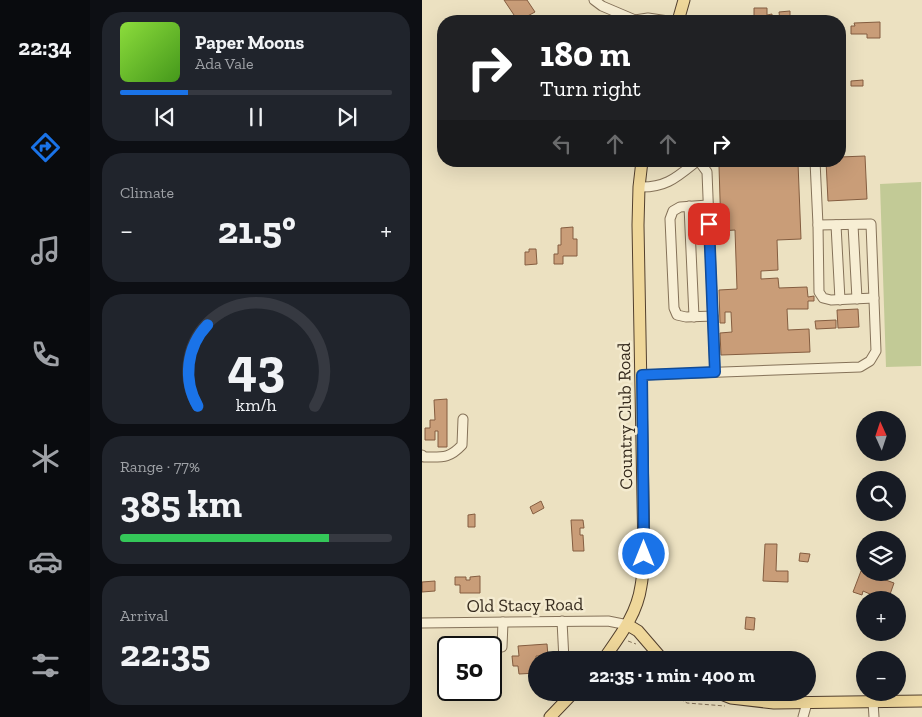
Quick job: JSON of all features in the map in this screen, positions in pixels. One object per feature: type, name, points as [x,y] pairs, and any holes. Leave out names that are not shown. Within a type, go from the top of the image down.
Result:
[{"type":"main road","points":[[680,15],[684,0]]},
{"type":"main road","name":"Country Club Road","points":[[610,651],[628,625],[642,586],[644,554],[639,187],[641,167]]},
{"type":"main road","points":[[628,625],[638,631],[655,651]]},
{"type":"main road","points":[[550,717],[565,701]]},
{"type":"main road","points":[[752,701],[808,703],[922,701]]},
{"type":"street","points":[[594,0],[602,6],[622,15]]},
{"type":"street","points":[[639,187],[652,188],[671,182],[690,167]]},
{"type":"street","points":[[703,167],[707,172],[715,372]]},
{"type":"street","points":[[815,167],[819,292],[822,298],[840,300],[874,298]]},
{"type":"street","points":[[708,205],[680,207],[673,211],[670,219],[674,308],[678,315],[686,317],[713,316]]},
{"type":"street","points":[[689,206],[694,317]]},
{"type":"street","points":[[642,375],[860,368],[870,361],[876,351],[871,224],[818,226]]},
{"type":"street","points":[[836,225],[840,300]]},
{"type":"street","points":[[853,225],[856,299]]},
{"type":"street","points":[[422,455],[424,457],[446,457],[454,453],[462,445],[463,419]]},
{"type":"street","name":"Old Stacy Road","points":[[422,623],[608,620],[628,625]]},
{"type":"street","points":[[562,621],[564,651]]},
{"type":"street","points":[[502,647],[503,622]]},
{"type":"street","points":[[874,702],[874,717]]},
{"type":"street","points":[[803,717],[808,703]]},
{"type":"path","points":[[620,637],[637,645]]},
{"type":"green space","points":[[921,182],[921,366],[886,367],[880,184]]},
{"type":"building","points":[[504,0],[527,0],[535,12],[529,15],[514,15]]},
{"type":"building","points":[[754,8],[767,8],[767,15],[754,15]]},
{"type":"building","points":[[790,11],[790,15],[779,15],[779,12]]},
{"type":"building","points":[[880,22],[880,38],[867,38],[867,34],[851,34],[851,26],[855,26],[854,23]]},
{"type":"building","points":[[863,80],[863,86],[851,86],[851,81]]},
{"type":"building","points":[[865,156],[867,199],[828,201],[826,167],[846,167],[846,157]]},
{"type":"building","points":[[719,167],[798,167],[801,239],[777,240],[778,270],[761,271],[761,279],[778,278],[779,288],[807,287],[808,297],[814,296],[814,301],[808,301],[808,309],[787,309],[788,330],[809,329],[810,352],[721,355],[720,333],[732,332],[731,312],[725,312],[725,323],[720,323],[719,290],[737,289],[735,230],[721,231]]},
{"type":"building","points":[[573,227],[573,239],[577,239],[577,256],[563,256],[563,264],[554,264],[554,254],[558,254],[558,245],[561,245],[561,228]]},
{"type":"building","points":[[529,249],[536,249],[537,264],[525,265],[525,252],[529,252]]},
{"type":"building","points":[[858,309],[859,327],[838,328],[837,310]]},
{"type":"building","points":[[836,320],[836,328],[816,329],[815,321]]},
{"type":"building","points":[[447,399],[447,447],[438,447],[438,431],[435,431],[435,440],[425,440],[425,428],[430,428],[430,420],[435,420],[434,400]]},
{"type":"building","points":[[541,501],[544,508],[533,514],[530,507]]},
{"type":"building","points":[[475,514],[475,527],[468,527],[468,515]]},
{"type":"building","points":[[571,520],[583,520],[584,528],[580,528],[580,535],[583,535],[584,551],[573,551]]},
{"type":"building","points":[[765,544],[777,544],[776,571],[788,571],[788,582],[763,581]]},
{"type":"building","points":[[800,553],[810,554],[808,562],[799,561]]},
{"type":"building","points":[[480,576],[480,593],[460,593],[460,585],[455,585],[455,577],[466,577],[466,580],[470,580],[470,577]]},
{"type":"building","points":[[435,581],[435,591],[422,592],[422,582]]},
{"type":"building","points":[[857,581],[888,581],[894,583],[891,591],[853,592]]},
{"type":"building","points":[[746,617],[755,618],[754,630],[745,629]]},
{"type":"building","points":[[547,644],[548,651],[528,651],[528,674],[519,674],[518,666],[513,666],[512,656],[519,656],[518,646]]},
{"type":"route","points":[[644,554],[642,375],[715,372],[709,224]]}]
